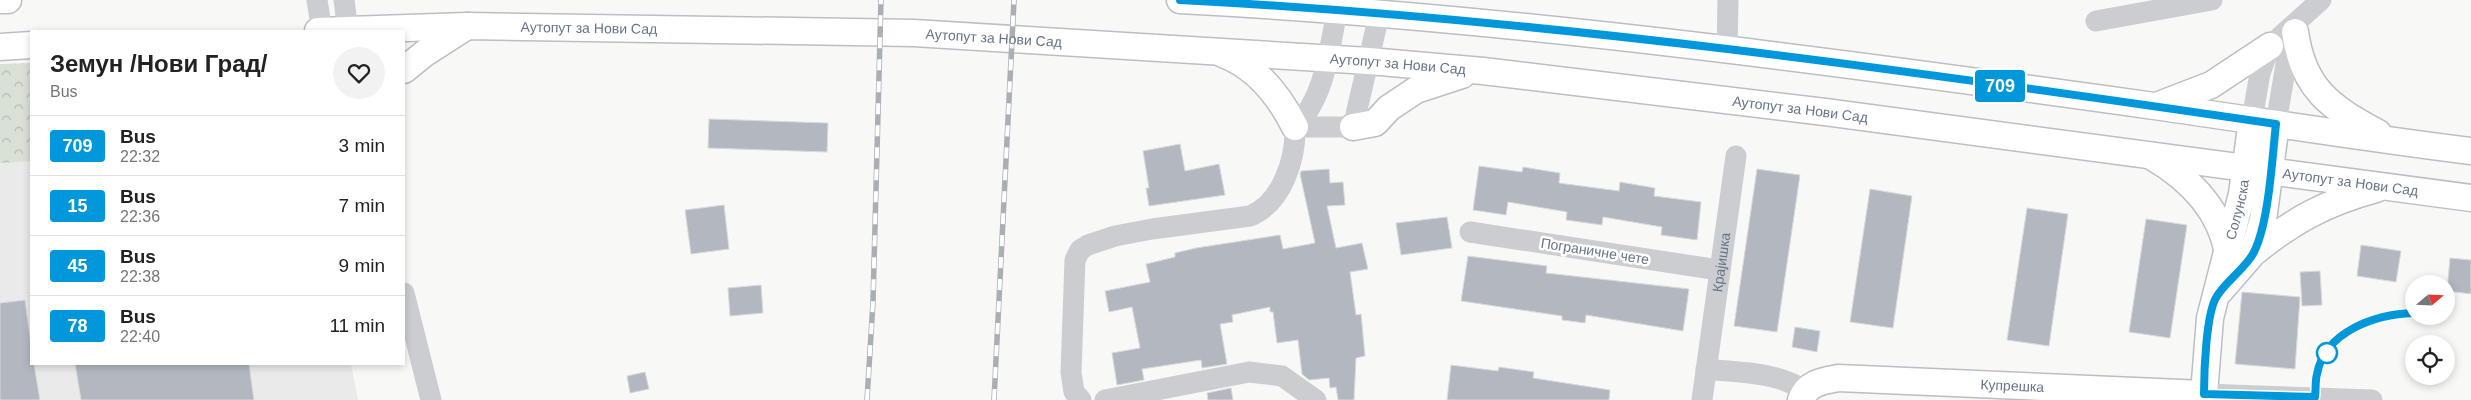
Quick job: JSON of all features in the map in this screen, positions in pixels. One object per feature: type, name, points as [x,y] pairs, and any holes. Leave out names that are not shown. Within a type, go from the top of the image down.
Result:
[{"type":"main road","points":[[0,0],[8,0]]},
{"type":"main road","points":[[1180,0],[1222,1],[1480,24],[1727,50],[2157,106],[2391,141],[2471,150]]},
{"type":"main road","points":[[1436,0],[1452,12],[1480,24]]},
{"type":"main road","points":[[405,69],[425,53],[467,26]]},
{"type":"main road","name":"Аутопут за Нови Сад","points":[[348,30],[467,26],[914,33],[1369,61],[1483,71],[2258,168],[2471,198]]},
{"type":"main road","points":[[2297,26],[2303,63],[2314,88],[2329,103],[2391,141]]},
{"type":"main road","points":[[0,47],[30,44]]},
{"type":"main road","points":[[2157,106],[2211,85],[2270,46]]},
{"type":"main road","points":[[1215,51],[1234,58],[1263,79],[1287,111],[1296,127]]},
{"type":"main road","points":[[1353,127],[1374,123],[1389,108],[1427,84],[1483,71]]},
{"type":"main road","name":"Солунска","points":[[2215,297],[2253,253],[2263,220],[2258,168],[2264,122]]},
{"type":"main road","points":[[2149,154],[2183,178],[2207,203],[2224,233],[2228,253]]},
{"type":"main road","name":"Солунска","points":[[2204,397],[2210,318],[2242,194],[2258,168]]},
{"type":"main road","points":[[2253,253],[2278,233],[2328,204],[2389,186]]},
{"type":"main road","name":"Купрешка","points":[[1803,396],[1813,384],[1838,378],[2008,393],[2204,397]]},
{"type":"street","points":[[316,0],[321,30]]},
{"type":"street","points":[[344,0],[348,30]]},
{"type":"street","points":[[1727,50],[1728,0]]},
{"type":"street","points":[[2096,21],[2212,0]]},
{"type":"street","points":[[2264,122],[2260,73],[2270,46],[2297,26],[2315,2]]},
{"type":"street","points":[[1080,400],[1074,392],[1071,372],[1075,260],[1080,250],[1088,245],[1115,236],[1152,229],[1250,216],[1261,211],[1280,186],[1290,164],[1296,141],[1296,127],[1307,115],[1315,100],[1327,58],[1337,11]]},
{"type":"street","points":[[1296,127],[1353,127],[1379,15]]},
{"type":"street","points":[[2264,122],[2297,26]]},
{"type":"street","name":"Крајишка","points":[[1702,400],[1736,156]]},
{"type":"street","name":"Пограничне чете","points":[[1470,232],[1719,270]]},
{"type":"street","points":[[405,297],[431,400]]},
{"type":"street","points":[[1706,369],[1770,375],[1793,383],[1803,396]]},
{"type":"street","points":[[1104,400],[1249,372],[1282,376],[1316,400]]},
{"type":"street","name":"Купрешка","points":[[2204,397],[2372,400]]},
{"type":"shaded area","points":[[30,158],[30,365],[351,365],[358,400],[0,400],[0,159]]},
{"type":"green space","points":[[30,63],[30,161],[0,163],[0,64]]},
{"type":"building","points":[[709,119],[828,123],[827,152],[708,148]]},
{"type":"building","points":[[1180,144],[1185,171],[1219,164],[1225,195],[1149,206],[1146,188],[1149,188],[1143,151]]},
{"type":"building","points":[[1479,166],[1522,172],[1523,167],[1560,173],[1559,183],[1619,191],[1620,182],[1655,188],[1654,196],[1701,202],[1697,240],[1661,235],[1662,227],[1603,217],[1602,225],[1566,220],[1567,212],[1508,202],[1506,215],[1473,210]]},
{"type":"building","points":[[1329,169],[1330,183],[1343,182],[1345,205],[1327,206],[1336,248],[1362,243],[1368,269],[1350,272],[1356,315],[1361,314],[1365,356],[1356,358],[1354,400],[1338,400],[1336,387],[1330,388],[1329,378],[1309,380],[1302,374],[1298,340],[1277,343],[1273,312],[1270,312],[1270,307],[1232,315],[1233,322],[1220,324],[1227,364],[1202,368],[1201,360],[1142,369],[1144,380],[1117,385],[1112,353],[1140,348],[1132,307],[1109,312],[1105,291],[1150,282],[1146,264],[1175,257],[1175,253],[1196,248],[1280,235],[1283,249],[1315,243],[1300,174],[1301,171]]},
{"type":"building","points":[[1757,169],[1800,175],[1777,332],[1734,326]]},
{"type":"building","points":[[1870,189],[1912,196],[1893,328],[1850,322]]},
{"type":"building","points":[[724,205],[729,249],[691,254],[685,210]]},
{"type":"building","points":[[2027,208],[2068,214],[2049,346],[2007,340]]},
{"type":"building","points":[[1447,217],[1452,248],[1401,255],[1396,223]]},
{"type":"building","points":[[2146,219],[2187,225],[2170,338],[2129,332]]},
{"type":"building","points":[[2361,245],[2401,251],[2396,282],[2357,276]]},
{"type":"building","points":[[1468,256],[1547,266],[1546,273],[1689,289],[1683,331],[1586,315],[1585,323],[1562,320],[1562,316],[1461,301]]},
{"type":"building","points":[[2450,258],[2471,260],[2471,294],[2455,292],[2455,275],[2448,275]]},
{"type":"building","points":[[2320,271],[2322,305],[2302,306],[2300,272]]},
{"type":"building","points":[[761,285],[763,313],[730,316],[728,288]]},
{"type":"building","points":[[2242,292],[2300,297],[2295,369],[2235,364]]},
{"type":"building","points":[[25,300],[30,338],[30,365],[34,365],[40,400],[0,400],[0,303]]},
{"type":"building","points":[[1795,327],[1820,331],[1817,352],[1792,347]]},
{"type":"building","points":[[75,365],[249,365],[254,400],[81,400]]},
{"type":"building","points":[[1451,365],[1498,371],[1499,367],[1534,372],[1533,378],[1610,390],[1609,400],[1447,400]]},
{"type":"building","points":[[645,372],[649,389],[630,393],[627,376]]},
{"type":"building","points":[[1231,388],[1233,400],[1208,400],[1207,393]]},
{"type":"railway","points":[[867,400],[873,302],[881,0]]},
{"type":"railway","points":[[994,400],[1014,0]]},
{"type":"bus line","name":"709","points":[[1180,0],[1500,26],[1683,45],[2157,106],[2276,124],[2263,220],[2253,253],[2215,297],[2210,318],[2204,370],[2204,394],[2315,397],[2317,374],[2320,365],[2336,342],[2350,330],[2364,322],[2380,316],[2405,314]]}]
